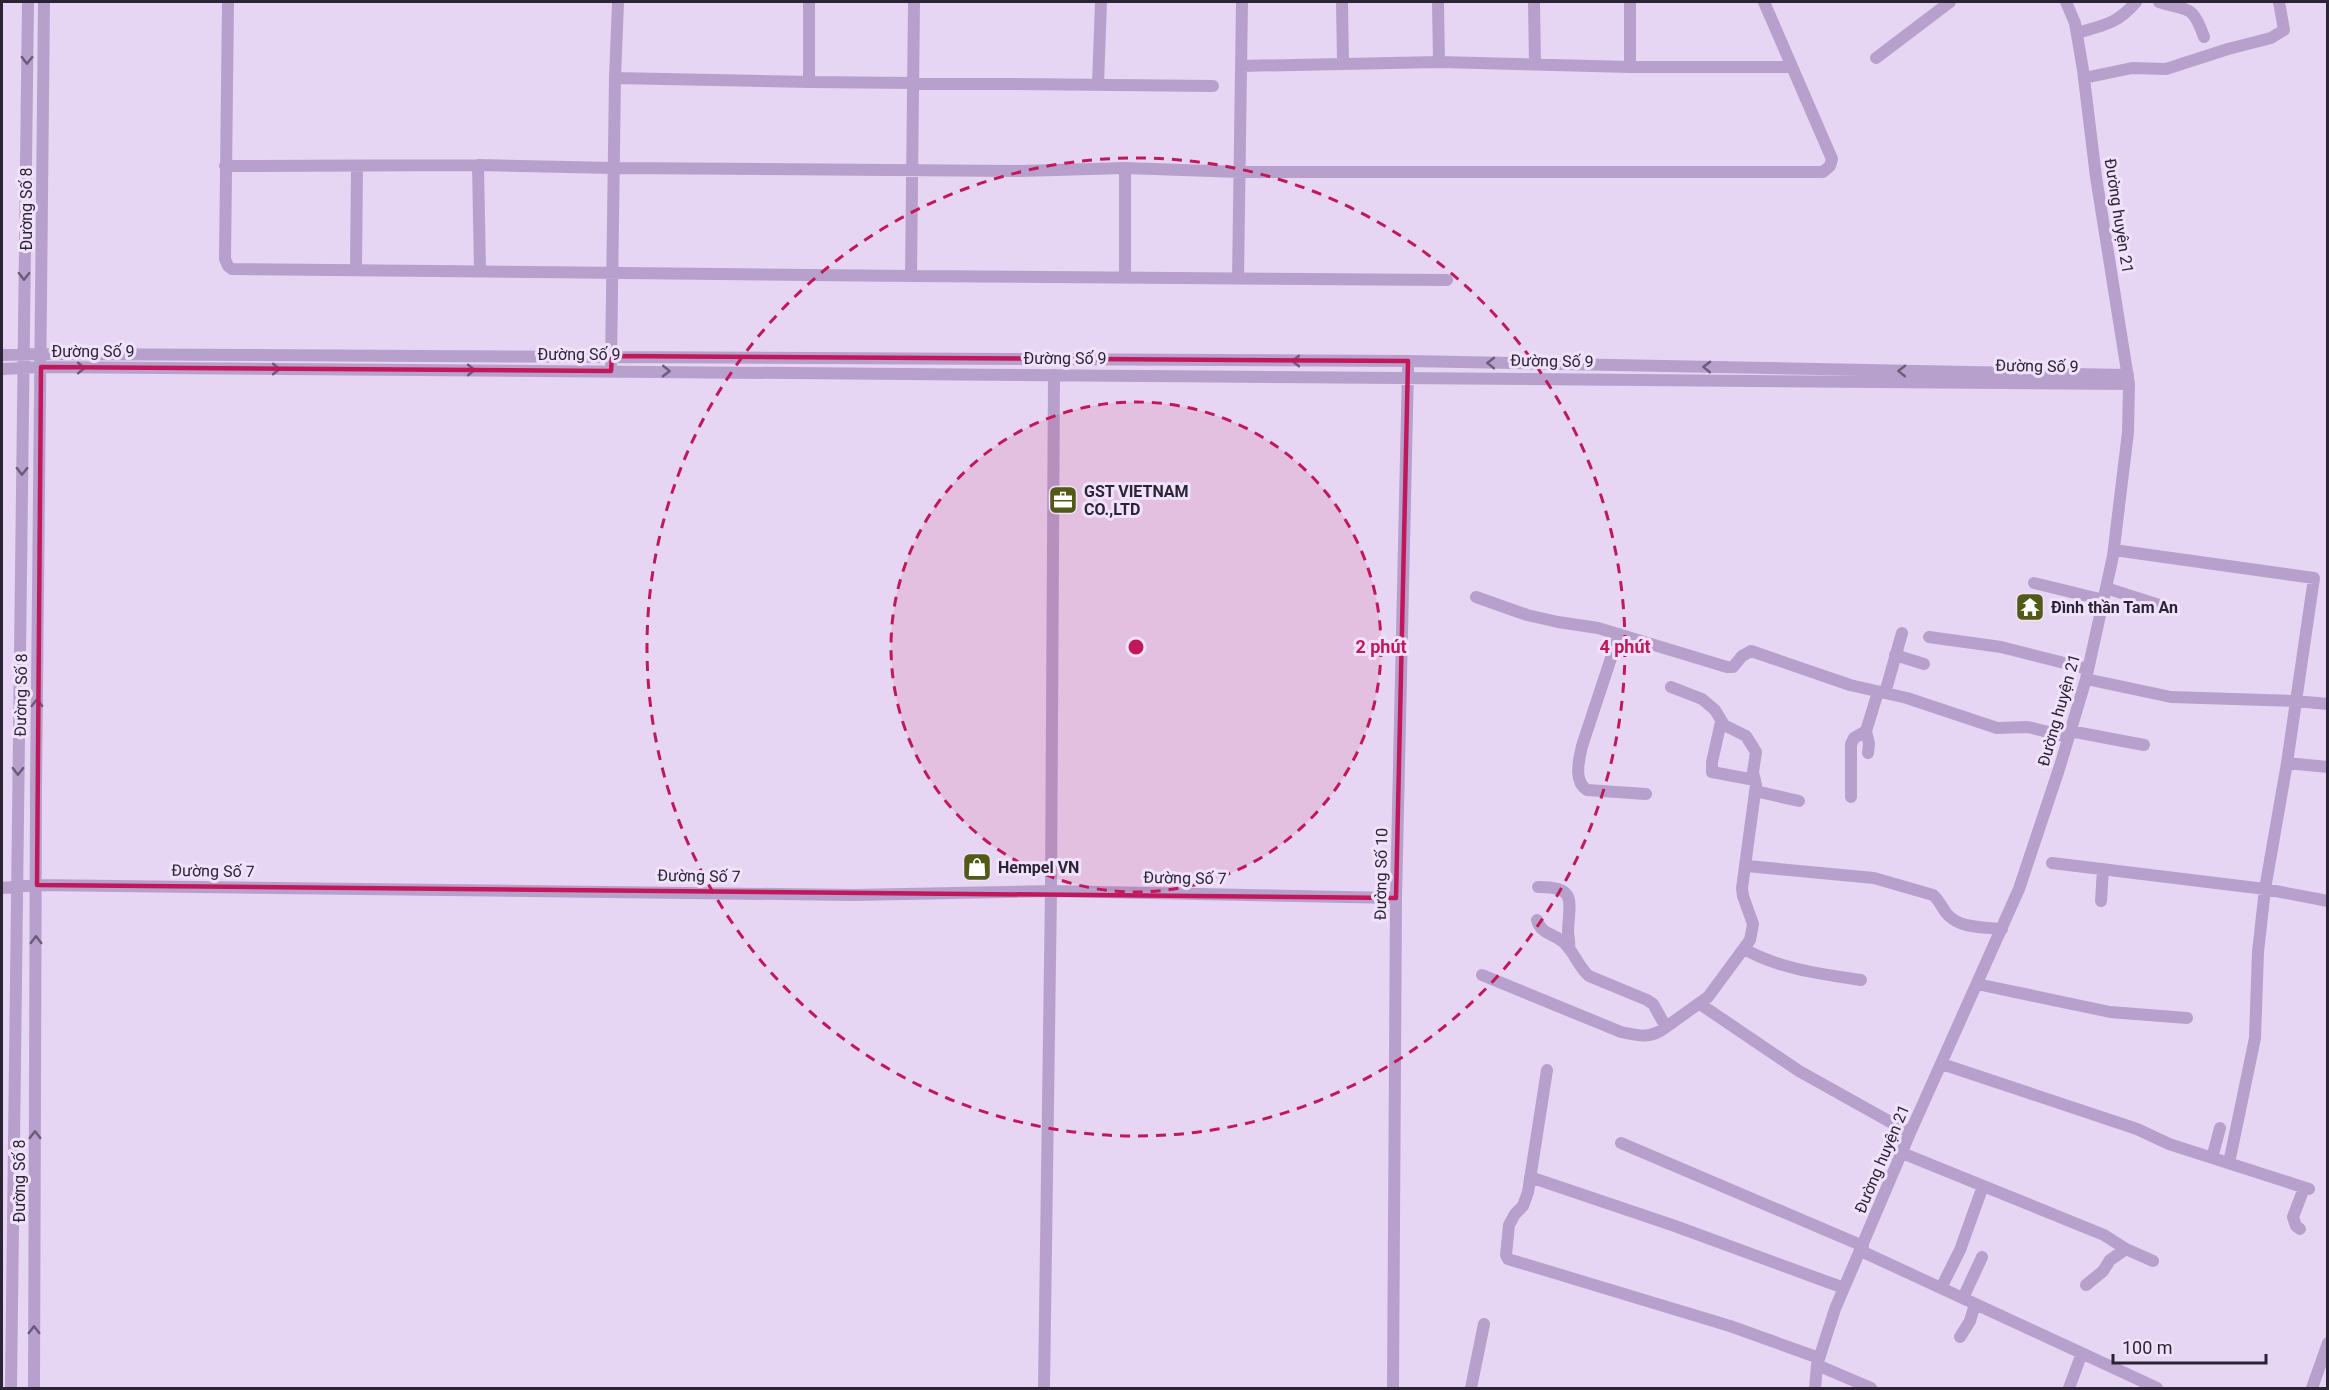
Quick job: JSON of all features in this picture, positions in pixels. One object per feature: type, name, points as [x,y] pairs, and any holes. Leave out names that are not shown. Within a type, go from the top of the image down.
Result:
[{"type":"street","name":"Đường Số 8","points":[[11,1389],[28,2]]},
{"type":"street","name":"Đường Số 8","points":[[34,1389],[44,2]]},
{"type":"street","points":[[228,2],[225,259],[232,269],[1447,280]]},
{"type":"street","points":[[611,371],[618,2]]},
{"type":"street","points":[[809,2],[809,82]]},
{"type":"street","points":[[911,276],[914,2]]},
{"type":"street","points":[[1098,84],[1101,2]]},
{"type":"street","points":[[1238,278],[1242,2]]},
{"type":"street","points":[[1342,2],[1343,62]]},
{"type":"street","points":[[1438,2],[1439,62]]},
{"type":"street","points":[[1534,2],[1535,64]]},
{"type":"street","points":[[1630,2],[1630,67]]},
{"type":"street","points":[[225,166],[478,165],[1020,171],[1125,168],[1240,172],[1823,172],[1830,166],[1832,159],[1764,2]]},
{"type":"street","points":[[1876,58],[1950,2]]},
{"type":"street","name":"Đường huyện 21","points":[[1815,1389],[1818,1362],[1844,1288],[1910,1133],[2019,889],[2087,674],[2114,550],[2128,432],[2129,380],[2099,200],[2077,33],[2066,2]]},
{"type":"street","points":[[2077,33],[2114,22],[2136,2]]},
{"type":"street","points":[[2159,2],[2196,14],[2204,37]]},
{"type":"street","points":[[2084,78],[2132,68],[2166,69],[2271,38],[2284,30],[2280,2]]},
{"type":"street","points":[[1241,66],[1343,62],[1439,62],[1630,67],[1791,67]]},
{"type":"street","points":[[615,78],[1213,86]]},
{"type":"street","points":[[478,165],[480,271]]},
{"type":"street","points":[[356,270],[357,166]]},
{"type":"street","points":[[1125,168],[1125,278]]},
{"type":"street","name":"Đường Số 9","points":[[2,355],[1408,361],[2129,380]]},
{"type":"street","name":"Đường Số 10","points":[[1393,1389],[1396,898],[1408,361]]},
{"type":"street","name":"Đường Số 9","points":[[2,369],[23,370],[41,367],[2129,380]]},
{"type":"street","points":[[1044,1389],[1051,891],[1054,375]]},
{"type":"street","points":[[2114,550],[2328,580]]},
{"type":"street","points":[[2229,1163],[2255,1038],[2258,952],[2265,889],[2287,763],[2314,578]]},
{"type":"street","points":[[2034,583],[2104,600]]},
{"type":"street","points":[[2106,588],[2159,605]]},
{"type":"street","points":[[1476,597],[1527,615],[1598,628],[1727,667],[1734,667],[1742,656],[1751,651],[1850,685],[1907,698],[1997,728],[2028,727],[2144,745]]},
{"type":"street","points":[[1868,753],[1869,744],[1866,731],[1902,633]]},
{"type":"street","points":[[1619,634],[1582,746],[1579,780],[1581,786],[1587,790],[1646,794]]},
{"type":"street","points":[[1929,637],[2001,647],[2171,697],[2295,701],[2328,705]]},
{"type":"street","points":[[1895,655],[1924,664]]},
{"type":"street","points":[[1482,975],[1621,1032],[1643,1037],[1654,1035],[1700,1004],[1744,949],[1753,933],[1753,924],[1743,896],[1755,785],[1753,772],[1756,752],[1746,736],[1721,722],[1715,710],[1702,699],[1671,687]]},
{"type":"street","points":[[1721,722],[1712,772],[1799,801]]},
{"type":"street","points":[[1851,797],[1851,744],[1854,738],[1866,731]]},
{"type":"street","points":[[2287,763],[2328,767]]},
{"type":"street","points":[[2052,863],[2265,889],[2328,901]]},
{"type":"street","points":[[1746,866],[1874,878],[1933,895],[1940,901],[1948,915],[1963,925],[2002,929]]},
{"type":"street","points":[[2101,901],[2103,869]]},
{"type":"street","name":"Đường Số 7","points":[[2,888],[37,885],[854,895],[1051,891],[1396,898]]},
{"type":"street","points":[[1538,887],[1560,888],[1568,895],[1571,906],[1568,930],[1569,949]]},
{"type":"street","points":[[1537,920],[1541,930],[1559,939],[1589,976],[1636,994],[1653,1004],[1666,1027]]},
{"type":"street","points":[[1744,949],[1776,964],[1818,974],[1861,980]]},
{"type":"street","points":[[1977,984],[2110,1012],[2187,1018]]},
{"type":"street","points":[[1700,1004],[1799,1071],[1910,1133]]},
{"type":"street","points":[[1942,1064],[2137,1129],[2169,1144],[2307,1188],[2293,1217],[2296,1226],[2300,1229]]},
{"type":"street","points":[[1547,1070],[1530,1177],[1523,1206],[1509,1225],[1506,1255],[1510,1261],[1730,1326],[1818,1362],[1871,1389]]},
{"type":"street","points":[[2212,1158],[2220,1128]]},
{"type":"street","points":[[1621,1143],[1862,1249],[2157,1389]]},
{"type":"street","points":[[1902,1153],[2104,1235],[2126,1249],[2153,1261]]},
{"type":"street","points":[[1530,1177],[1675,1226],[1844,1288]]},
{"type":"street","points":[[1941,1288],[1960,1250],[1983,1186]]},
{"type":"street","points":[[2086,1285],[2103,1271],[2110,1260],[2126,1249]]},
{"type":"street","points":[[1963,1298],[1982,1257]]},
{"type":"street","points":[[1960,1337],[1970,1321],[1975,1304]]},
{"type":"street","points":[[1471,1389],[1484,1324]]},
{"type":"street","points":[[2312,1389],[2328,1343]]},
{"type":"street","points":[[2069,1389],[2082,1353]]},
{"type":"highlighted area","points":[[612,356],[1408,361],[1396,898],[37,885],[41,367],[611,371]]},
{"type":"place","name":"GST VIETNAM CO.,LTD","points":[[1063,500]]},
{"type":"place","name":"Đình thần Tam An","points":[[2030,607]]},
{"type":"place","name":"Hempel VN","points":[[977,867]]}]
